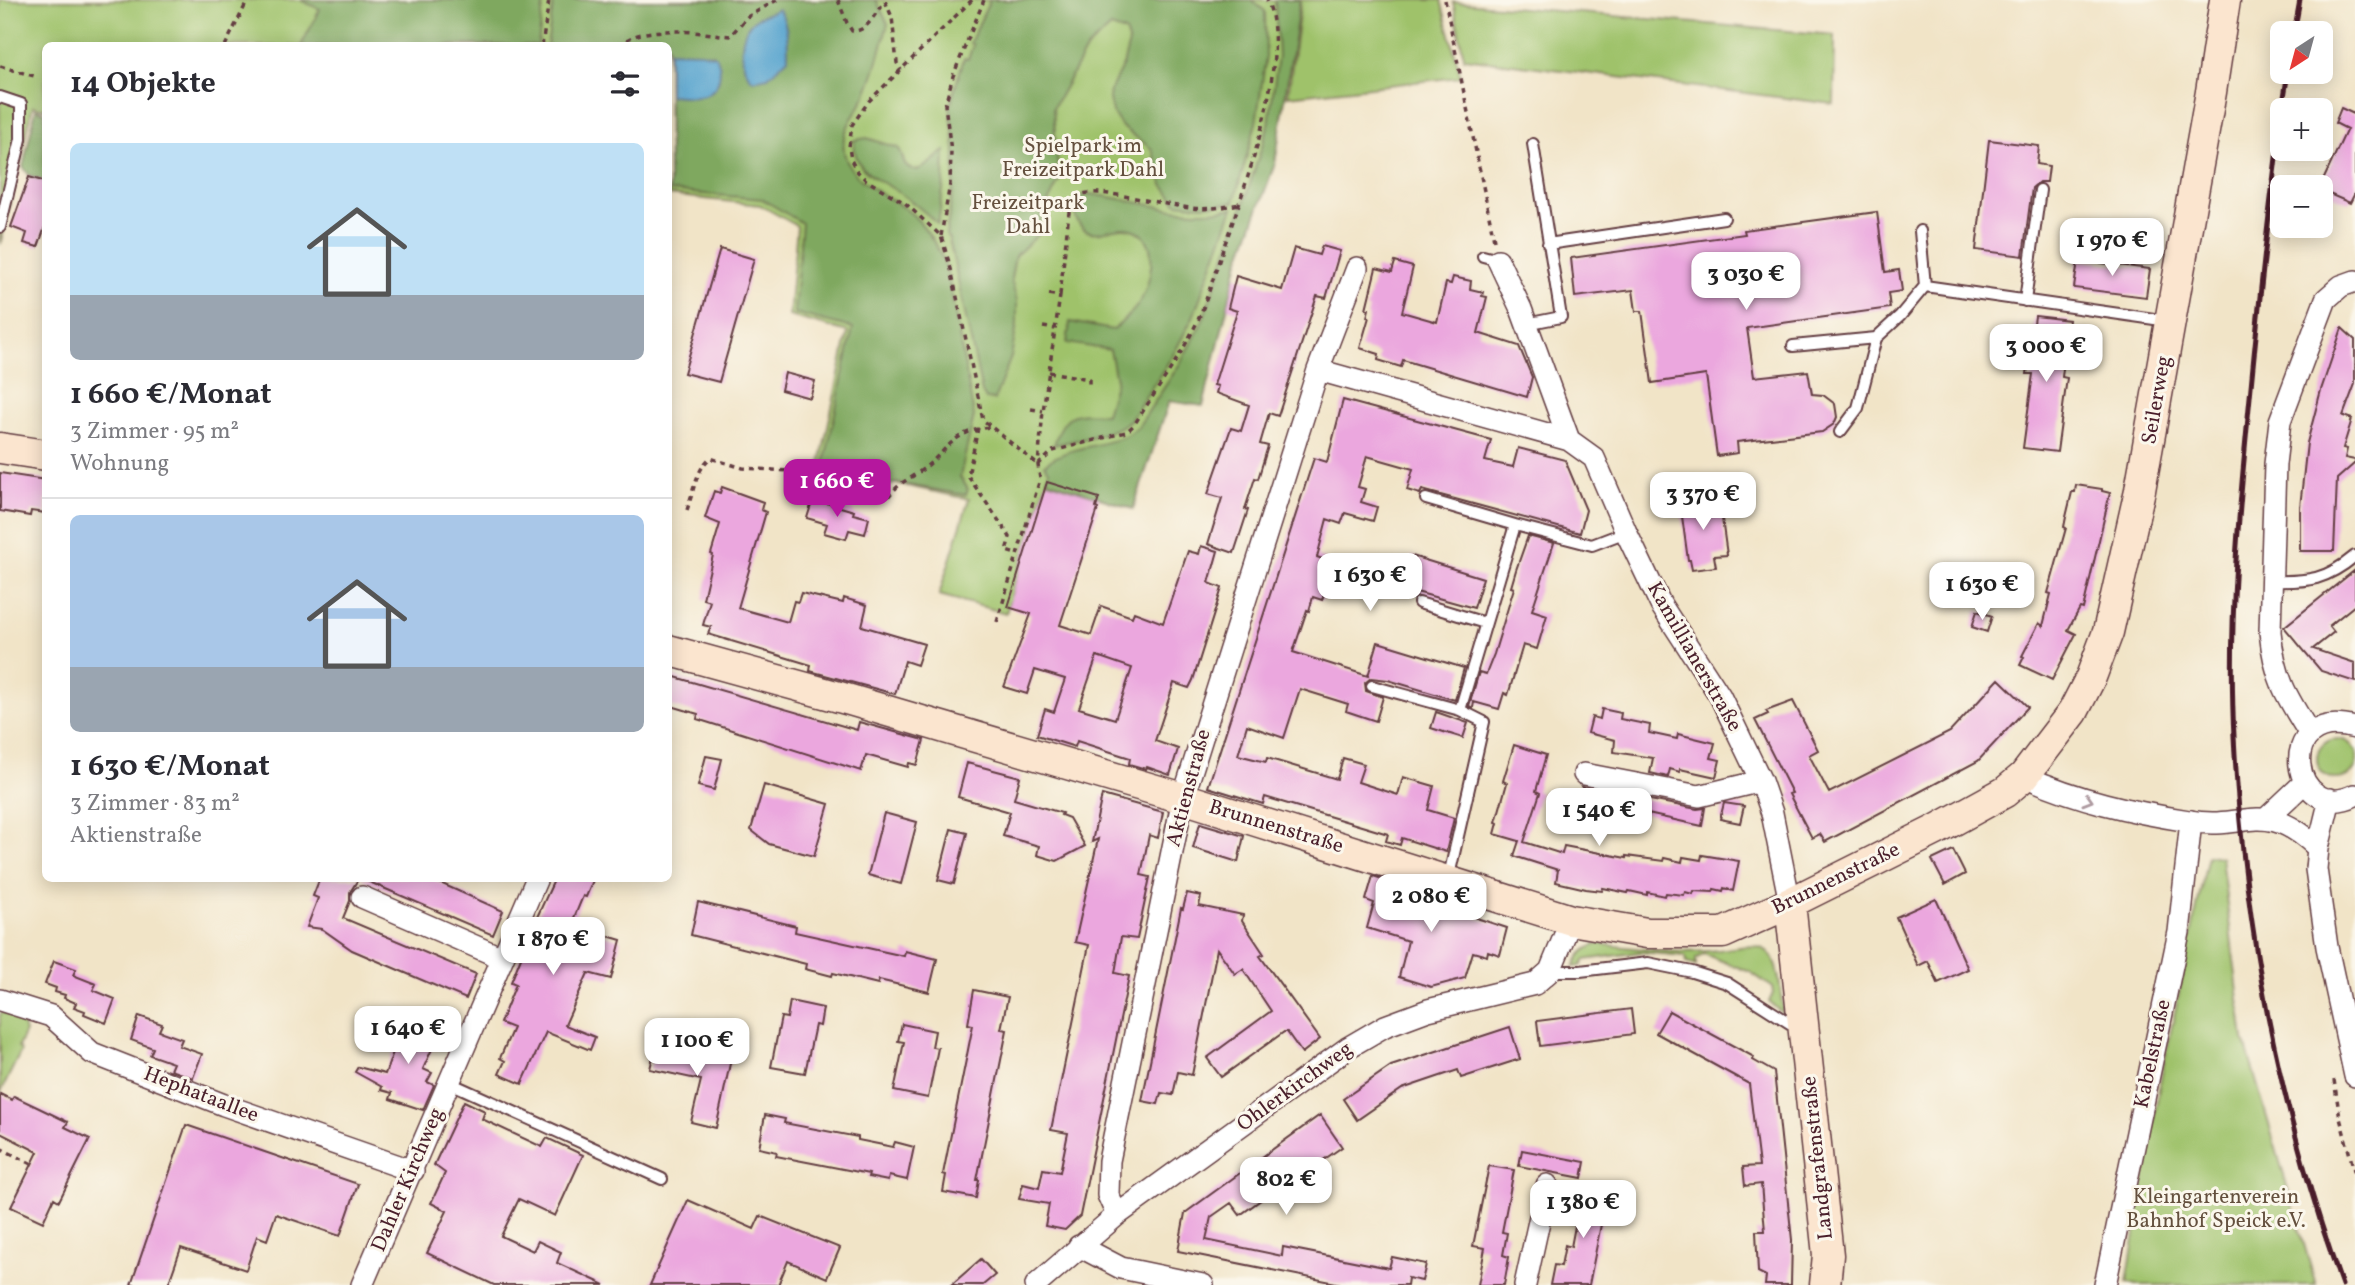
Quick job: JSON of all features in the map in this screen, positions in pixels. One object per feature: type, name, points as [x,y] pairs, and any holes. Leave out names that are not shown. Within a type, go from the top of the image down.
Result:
[{"type":"street","name":"Seilerweg","points":[[2024,776],[2073,712],[2091,677],[2108,632],[2140,489],[2171,322],[2225,0]]},
{"type":"street","points":[[1490,258],[1526,324],[1569,440]]},
{"type":"street","name":"Aktienstraße","points":[[1117,1215],[1108,1195],[1109,1161],[1183,798],[1318,370],[1357,268]]},
{"type":"street","points":[[2310,734],[2282,689],[2272,655],[2270,632],[2275,464],[2280,421],[2326,299],[2341,286],[2355,281]]},
{"type":"street","points":[[1318,370],[1569,440]]},
{"type":"street","name":"Kamillianerstraße","points":[[1569,440],[1594,458],[1661,605],[1720,696],[1761,781],[1772,813],[1790,903]]},
{"type":"street","points":[[0,448],[42,454]]},
{"type":"street","name":"Brunnenstraße","points":[[672,651],[850,700],[1183,798],[1571,920],[1647,933],[1723,933],[1790,903],[1967,814],[2006,792],[2024,776]]},
{"type":"street","points":[[2355,728],[2337,723],[2324,725],[2310,734],[2302,744],[2299,763],[2304,783],[2320,796],[2330,799],[2355,795]]},
{"type":"street","points":[[1584,774],[1699,796],[1761,781]]},
{"type":"street","points":[[2024,776],[2062,793],[2108,807],[2218,823],[2267,818],[2301,831],[2318,848]]},
{"type":"street","points":[[2267,818],[2304,783]]},
{"type":"street","points":[[2330,799],[2318,848],[2316,869],[2344,1077]]},
{"type":"street","name":"Kabelstraße","points":[[2105,1285],[2179,932],[2191,821]]},
{"type":"street","name":"Dahler Kirchweg","points":[[362,1285],[535,882]]},
{"type":"street","points":[[362,897],[502,958]]},
{"type":"street","name":"Landgrafenstraße","points":[[1790,903],[1828,1255],[1825,1285]]},
{"type":"street","points":[[1550,971],[1571,920]]},
{"type":"street","name":"Ohlerkirchweg","points":[[1036,1285],[1117,1215],[1349,1047],[1385,1026],[1429,1010],[1535,984],[1550,971]]},
{"type":"street","name":"Hephataallee","points":[[0,1000],[51,1016],[92,1053],[223,1105],[413,1171]]},
{"type":"street","points":[[1525,1285],[1547,1185]]},
{"type":"street","points":[[1079,1246],[1121,1268],[1203,1285]]},
{"type":"lane","points":[[0,97],[21,104],[21,139],[0,227]]},
{"type":"lane","points":[[1526,324],[1560,317],[1533,144]]},
{"type":"lane","points":[[2025,301],[2040,190]]},
{"type":"lane","points":[[1548,244],[1724,218]]},
{"type":"lane","points":[[1840,432],[1858,408],[1877,338],[1925,286],[1920,231]]},
{"type":"lane","points":[[1925,286],[2171,322]]},
{"type":"lane","points":[[1793,346],[1877,338]]},
{"type":"lane","points":[[1426,499],[1592,545],[1626,532]]},
{"type":"lane","points":[[1460,710],[1515,525]]},
{"type":"lane","points":[[2272,581],[2315,579],[2337,571],[2355,556]]},
{"type":"lane","points":[[1419,603],[1485,623]]},
{"type":"lane","points":[[1372,686],[1460,710],[1484,722],[1448,880]]},
{"type":"lane","name":"Ohlerkirchweg","points":[[1550,971],[1580,971],[1648,962],[1692,972],[1727,983],[1804,1032]]},
{"type":"lane","points":[[450,1083],[662,1179]]},
{"type":"path","points":[[227,42],[248,0]]},
{"type":"path","points":[[543,42],[549,0]]},
{"type":"path","points":[[626,42],[643,32],[730,36],[747,17],[777,0]]},
{"type":"path","points":[[838,0],[846,23],[852,30],[859,31],[885,1],[892,17],[897,63],[901,70]]},
{"type":"path","points":[[941,236],[905,203],[866,180],[857,171],[851,160],[849,137],[852,125],[869,101],[972,0]]},
{"type":"path","points":[[984,0],[953,76],[945,105],[951,151],[950,184],[941,236],[951,269],[984,420],[1038,465]]},
{"type":"path","points":[[1038,465],[1053,451],[1126,432],[1134,425],[1177,360],[1198,320],[1240,204],[1264,124],[1274,56],[1272,10],[1267,0]]},
{"type":"path","points":[[1445,0],[1490,258]]},
{"type":"path","points":[[0,66],[34,76]]},
{"type":"path","points":[[997,622],[1040,479],[1038,465],[1070,203],[1081,195],[1090,193],[1194,208],[1240,204]]},
{"type":"path","points":[[1047,294],[1060,296]]},
{"type":"path","points":[[1043,327],[1055,329]]},
{"type":"path","points":[[1049,372],[1089,379],[1088,384]]},
{"type":"path","points":[[1081,378],[1082,372]]},
{"type":"path","points":[[1031,409],[1044,411]]},
{"type":"path","points":[[687,510],[699,473],[710,458],[743,468],[789,471],[830,478],[889,496],[898,484],[918,473],[952,440],[971,429],[992,427]]},
{"type":"path","points":[[978,428],[968,476],[1010,537],[1006,551],[1017,554]]},
{"type":"path","points":[[2344,1077],[2340,1118],[2355,1174]]},
{"type":"path","points":[[0,1148],[33,1164]]},
{"type":"green space","name":"Freizeitpark Dahl","points":[[0,0],[1300,0],[1275,163],[1238,264],[1203,406],[1169,401],[1133,509],[1047,481],[1006,613],[939,595],[969,499],[902,485],[818,473],[848,332],[789,316],[797,226],[760,205],[672,195],[672,42],[42,42],[42,108],[33,106],[0,245]]},
{"type":"green space","points":[[300,0],[544,0],[538,42],[303,42],[320,9]]},
{"type":"green space","points":[[554,0],[876,0],[888,24],[871,82],[845,132],[844,153],[857,176],[920,222],[934,241],[947,270],[974,416],[960,477],[968,489],[966,495],[896,483],[880,489],[823,470],[853,328],[794,313],[802,223],[762,199],[672,191],[672,95],[710,93],[719,80],[713,54],[672,51],[672,42],[548,42]]},
{"type":"green space","points":[[990,0],[1251,0],[1265,11],[1266,56],[1256,123],[1234,202],[1199,205],[1177,203],[1163,185],[1152,149],[1122,127],[1112,112],[1110,91],[1123,65],[1129,43],[1125,32],[1111,27],[1087,48],[1053,108],[1059,181],[1042,214],[1040,233],[1015,256],[1011,279],[1017,301],[1017,325],[1011,357],[994,400],[986,399],[982,392],[946,235],[954,184],[955,150],[950,105],[964,58],[968,59],[973,45],[970,43]]},
{"type":"green space","points":[[1275,0],[1300,0],[1275,163],[1238,264],[1203,406],[1169,401],[1133,509],[1047,480],[1049,470],[1044,465],[1054,458],[1116,439],[1138,427],[1181,362],[1202,322],[1269,124],[1278,56]]},
{"type":"green space","points":[[1301,0],[1441,0],[1461,77],[1288,96]]},
{"type":"green space","points":[[1453,2],[1835,35],[1834,104],[1464,58]]},
{"type":"green space","points":[[36,109],[42,111],[42,181],[29,175],[23,167]]},
{"type":"green space","points":[[867,138],[898,148],[905,164],[914,170],[925,166],[945,151],[938,224],[862,167],[855,151],[854,140]]},
{"type":"green space","points":[[1090,194],[1179,210],[1215,211],[1233,208],[1193,317],[1173,355],[1130,420],[1104,433],[1054,445],[1062,426],[1072,416],[1086,413],[1106,414],[1116,380],[1110,350],[1067,343],[1070,322],[1113,330],[1139,303],[1150,275],[1151,253],[1148,244],[1135,230],[1122,228],[1093,232],[1081,226],[1071,204],[1081,196]]},
{"type":"green space","points":[[2329,741],[2345,741],[2355,751],[2355,767],[2345,777],[2329,777],[2319,767],[2319,751]]},
{"type":"green space","name":"Kleingartenverein Bahnhof Speick e.V.","points":[[2208,855],[2221,857],[2244,1039],[2316,1285],[2135,1285],[2127,1282],[2160,1083]]},
{"type":"green space","points":[[1599,944],[1674,951],[1704,951],[1744,946],[1762,948],[1775,963],[1783,1014],[1769,1002],[1773,993],[1772,987],[1750,972],[1704,954],[1696,959],[1696,966],[1686,963],[1685,956],[1640,952],[1585,960],[1581,966],[1574,967],[1584,952]]},
{"type":"green space","points":[[3,1012],[21,1019],[25,1032],[18,1047],[21,1051],[0,1094],[0,1014]]},
{"type":"water","points":[[778,9],[786,26],[788,58],[768,77],[753,80],[748,75],[743,60],[744,35],[754,20]]},
{"type":"water","points":[[672,51],[702,52],[716,56],[720,73],[714,89],[700,96],[672,95]]},
{"type":"building","points":[[2341,108],[2354,114],[2355,111],[2355,193],[2350,203],[2333,196],[2333,175],[2326,175],[2347,129],[2335,123]]},
{"type":"building","points":[[1989,140],[2039,146],[2037,164],[2049,166],[2047,182],[2039,182],[2032,188],[2023,256],[1976,250]]},
{"type":"building","points":[[29,177],[42,181],[42,236],[38,247],[24,243],[27,233],[11,227]]},
{"type":"building","points":[[1877,212],[1885,272],[1899,270],[1902,291],[1888,293],[1890,308],[1747,328],[1754,377],[1808,371],[1812,394],[1823,395],[1835,404],[1837,417],[1834,424],[1822,432],[1737,442],[1738,453],[1717,456],[1706,375],[1652,383],[1642,311],[1636,311],[1633,290],[1575,297],[1571,258],[1745,234],[1744,230]]},
{"type":"building","points":[[1322,246],[1340,251],[1326,298],[1317,296],[1278,416],[1269,413],[1260,444],[1268,446],[1245,509],[1248,510],[1234,553],[1208,544],[1222,498],[1208,494],[1231,428],[1241,431],[1249,405],[1216,393],[1218,386],[1214,385],[1237,311],[1228,308],[1236,276],[1282,290],[1294,248],[1319,255]]},
{"type":"building","points":[[720,249],[754,259],[719,382],[684,373]]},
{"type":"building","points":[[2078,260],[2150,269],[2146,297],[2074,288]]},
{"type":"building","points":[[1395,262],[1413,267],[1402,312],[1437,322],[1446,283],[1451,284],[1453,277],[1471,281],[1470,289],[1483,292],[1482,296],[1487,297],[1478,333],[1519,346],[1532,377],[1527,397],[1403,360],[1401,367],[1378,360],[1379,354],[1360,348],[1369,317],[1369,309],[1366,309],[1376,268],[1392,272]]},
{"type":"building","points":[[2035,316],[2069,320],[2062,377],[2067,378],[2057,452],[2023,448],[2033,374],[2027,374]]},
{"type":"building","points":[[2342,328],[2355,340],[2355,384],[2343,416],[2352,419],[2343,448],[2347,449],[2345,458],[2355,460],[2355,463],[2337,479],[2334,551],[2300,551],[2300,507],[2307,443]]},
{"type":"building","points":[[785,373],[815,381],[810,398],[781,390]]},
{"type":"building","points":[[1343,400],[1491,440],[1485,461],[1513,467],[1518,448],[1565,460],[1586,510],[1580,533],[1422,490],[1420,494],[1407,490],[1413,469],[1367,456],[1358,487],[1365,489],[1361,502],[1377,507],[1373,521],[1345,513],[1341,524],[1327,519],[1317,557],[1334,563],[1322,600],[1313,597],[1309,611],[1307,610],[1293,652],[1368,676],[1378,642],[1464,668],[1455,700],[1388,680],[1371,678],[1365,683],[1366,691],[1383,697],[1376,721],[1346,711],[1348,704],[1300,689],[1284,738],[1247,725],[1238,755],[1266,762],[1267,758],[1337,779],[1343,758],[1364,764],[1358,782],[1398,795],[1403,777],[1434,786],[1428,810],[1454,818],[1446,852],[1402,838],[1400,845],[1386,841],[1388,834],[1265,797],[1263,804],[1208,787],[1314,458],[1327,462]]},
{"type":"building","points":[[0,473],[42,479],[42,512],[31,511],[30,516],[0,511]]},
{"type":"building","points":[[1047,482],[1099,498],[1098,509],[1060,625],[1091,635],[1101,606],[1132,617],[1134,612],[1163,623],[1188,551],[1199,554],[1201,546],[1218,551],[1209,583],[1222,588],[1193,680],[1189,688],[1174,683],[1155,741],[1178,749],[1170,775],[1129,764],[1130,758],[1077,741],[1075,747],[1037,735],[1045,709],[1054,712],[1065,679],[1035,670],[1027,694],[1004,687],[1031,614],[1008,607]],"holes":[[[1097,656],[1132,668],[1115,719],[1079,708]]]},
{"type":"building","points":[[2076,485],[2110,493],[2083,609],[2080,608],[2068,630],[2076,634],[2052,680],[2020,665],[2039,623],[2043,626],[2051,594],[2048,593],[2066,528],[2064,527],[2072,492],[2075,492]]},
{"type":"building","points":[[722,487],[763,502],[761,510],[766,512],[738,608],[788,622],[794,601],[798,602],[801,593],[843,603],[844,598],[867,605],[862,626],[924,644],[917,665],[905,661],[895,694],[810,671],[811,665],[708,634],[711,627],[703,625],[710,601],[703,599],[713,555],[711,554],[720,524],[705,518],[714,491],[720,493]]},
{"type":"building","points":[[1706,495],[1708,506],[1720,504],[1727,555],[1714,556],[1716,567],[1692,570],[1688,560],[1682,498]]},
{"type":"building","points":[[813,499],[869,518],[865,534],[849,530],[846,539],[824,533],[827,524],[807,518]]},
{"type":"building","points":[[1528,536],[1554,543],[1532,610],[1547,615],[1537,649],[1523,645],[1508,695],[1504,693],[1499,709],[1474,702],[1473,708],[1469,706],[1479,672],[1486,674],[1494,654],[1514,588],[1511,587]]},
{"type":"building","points":[[1412,556],[1483,578],[1474,608],[1402,588]]},
{"type":"building","points":[[2355,570],[2355,605],[2329,626],[2334,632],[2313,649],[2355,663],[2355,682],[2321,671],[2284,627]]},
{"type":"building","points":[[1977,611],[1992,616],[1987,632],[1972,627]]},
{"type":"building","points":[[672,676],[857,730],[859,722],[924,740],[917,765],[909,763],[908,767],[866,755],[861,771],[697,719],[698,714],[672,706]]},
{"type":"building","points":[[1999,679],[2028,707],[1978,761],[1825,842],[1820,834],[1812,838],[1755,720],[1768,714],[1766,711],[1793,701],[1818,750],[1809,755],[1829,793],[1950,732]]},
{"type":"building","points":[[1602,709],[1621,713],[1620,719],[1650,725],[1649,733],[1677,739],[1678,734],[1715,743],[1711,758],[1720,760],[1716,777],[1680,769],[1680,772],[1670,769],[1668,777],[1650,773],[1653,758],[1614,752],[1615,740],[1588,733],[1592,717],[1600,719]]},
{"type":"building","points":[[1436,712],[1468,723],[1463,738],[1431,728]]},
{"type":"building","points":[[1514,745],[1546,755],[1536,791],[1540,793],[1524,842],[1562,854],[1564,846],[1626,858],[1663,861],[1664,858],[1682,862],[1683,857],[1701,860],[1702,855],[1739,861],[1733,891],[1724,888],[1723,891],[1714,889],[1713,892],[1685,892],[1684,895],[1666,893],[1665,896],[1603,888],[1602,891],[1586,889],[1556,882],[1558,870],[1514,856],[1519,841],[1495,834],[1507,783],[1503,781]]},
{"type":"building","points":[[706,756],[722,759],[714,790],[698,786]]},
{"type":"building","points":[[967,763],[1020,777],[1014,799],[1062,813],[1061,815],[1069,818],[1085,846],[1057,861],[1037,855],[1039,846],[1003,836],[1010,812],[958,797]]},
{"type":"building","points":[[764,785],[829,804],[814,856],[769,844],[751,830]]},
{"type":"building","points":[[1582,787],[1697,809],[1705,808],[1702,826],[1580,799]]},
{"type":"building","points":[[1102,795],[1163,812],[1158,838],[1149,835],[1141,875],[1150,877],[1137,939],[1121,937],[1115,973],[1129,976],[1080,1216],[1065,1230],[1045,1226],[1049,1204],[1019,1199],[1023,1184],[1039,1188],[1043,1169],[1060,1172],[1068,1133],[1051,1130],[1089,945],[1075,942],[1098,839],[1092,842]]},
{"type":"building","points":[[1724,803],[1744,806],[1740,823],[1720,819]]},
{"type":"building","points":[[884,813],[917,822],[901,884],[868,875]]},
{"type":"building","points":[[1200,823],[1244,836],[1238,862],[1193,848]]},
{"type":"building","points":[[951,829],[967,833],[954,884],[938,880]]},
{"type":"building","points":[[1953,850],[1965,874],[1945,885],[1932,860]]},
{"type":"building","points":[[1373,876],[1411,888],[1409,896],[1507,928],[1500,955],[1488,951],[1487,956],[1473,952],[1465,978],[1431,987],[1399,977],[1408,941],[1367,928],[1374,903],[1366,900]]},
{"type":"building","points":[[318,882],[356,882],[350,892],[350,901],[343,918],[476,974],[466,999],[352,950],[322,929],[307,927],[318,898],[313,896]]},
{"type":"building","points":[[369,882],[438,882],[503,911],[493,935]]},
{"type":"building","points":[[553,882],[592,882],[586,897],[583,896],[571,925],[621,940],[611,979],[588,973],[565,1025],[595,1037],[590,1050],[546,1032],[522,1084],[499,1074],[505,1061],[500,1058],[513,1028],[500,1023],[516,984],[511,982],[522,955],[520,954]]},
{"type":"building","points":[[1187,893],[1201,896],[1199,906],[1243,915],[1242,921],[1264,954],[1260,956],[1320,1039],[1302,1053],[1287,1032],[1284,1032],[1221,1077],[1207,1058],[1271,1011],[1243,969],[1235,974],[1217,949],[1192,1075],[1178,1072],[1173,1095],[1161,1093],[1158,1104],[1142,1101],[1181,908],[1183,909]]},
{"type":"building","points":[[1936,899],[1968,969],[1938,983],[1928,961],[1918,966],[1896,917]]},
{"type":"building","points":[[698,902],[796,926],[795,932],[904,956],[905,951],[937,959],[929,992],[879,980],[878,984],[833,973],[832,976],[805,969],[806,964],[691,935]]},
{"type":"building","points":[[54,961],[76,969],[73,975],[96,984],[93,990],[115,999],[106,1023],[84,1014],[85,1011],[74,1007],[76,1003],[55,992],[56,988],[45,984]]},
{"type":"building","points":[[974,990],[1008,997],[1001,1029],[1007,1030],[977,1180],[976,1198],[943,1192],[946,1175],[943,1174],[973,1025],[968,1024]]},
{"type":"building","points":[[790,1001],[823,1008],[820,1026],[815,1025],[805,1073],[771,1067],[781,1017],[787,1018]]},
{"type":"building","points":[[1631,1009],[1634,1034],[1540,1046],[1537,1021]]},
{"type":"building","points":[[1669,1011],[1754,1057],[1753,1060],[1774,1072],[1792,1240],[1791,1285],[1765,1285],[1766,1276],[1758,1272],[1756,1231],[1765,1231],[1761,1184],[1745,1186],[1743,1167],[1759,1166],[1749,1084],[1656,1033]]},
{"type":"building","points":[[139,1016],[162,1024],[159,1031],[182,1039],[179,1046],[202,1054],[193,1078],[170,1070],[173,1063],[150,1055],[153,1048],[131,1040]]},
{"type":"building","points":[[414,1017],[441,1029],[423,1069],[432,1073],[427,1082],[434,1085],[423,1110],[390,1099],[392,1093],[381,1090],[382,1087],[355,1072],[358,1067],[385,1074],[403,1025],[408,1028]]},
{"type":"building","points":[[902,1024],[935,1031],[932,1047],[938,1048],[928,1098],[894,1091],[904,1042],[898,1041]]},
{"type":"building","points":[[1510,1027],[1520,1059],[1461,1078],[1458,1070],[1402,1089],[1357,1120],[1343,1099],[1391,1066]]},
{"type":"building","points":[[656,1044],[731,1059],[716,1128],[691,1122],[701,1080],[650,1069]]},
{"type":"building","points":[[0,1094],[12,1100],[14,1096],[68,1122],[65,1127],[90,1139],[59,1201],[54,1198],[43,1222],[11,1207],[38,1152],[0,1133]]},
{"type":"building","points":[[464,1101],[485,1111],[482,1119],[542,1147],[547,1138],[583,1155],[555,1216],[519,1199],[501,1236],[533,1251],[538,1241],[561,1252],[557,1263],[605,1285],[494,1285],[427,1253],[447,1211],[431,1203],[445,1173],[434,1165]]},
{"type":"building","points":[[765,1115],[785,1119],[784,1123],[858,1137],[858,1140],[893,1147],[895,1142],[914,1147],[907,1180],[889,1176],[888,1181],[868,1177],[869,1174],[776,1156],[777,1152],[759,1148]]},
{"type":"building","points":[[1320,1115],[1342,1147],[1319,1163],[1321,1167],[1307,1177],[1302,1170],[1240,1215],[1231,1203],[1211,1217],[1206,1240],[1282,1256],[1283,1247],[1389,1268],[1392,1257],[1426,1264],[1422,1281],[1408,1278],[1407,1285],[1346,1285],[1178,1251],[1185,1213]]},
{"type":"building","points":[[186,1125],[358,1184],[340,1236],[276,1214],[267,1240],[257,1236],[246,1270],[181,1248],[168,1285],[131,1285]]},
{"type":"building","points":[[1522,1150],[1585,1162],[1582,1178],[1519,1166]]},
{"type":"building","points":[[1489,1166],[1514,1170],[1502,1232],[1507,1233],[1503,1255],[1509,1257],[1504,1285],[1478,1285],[1485,1248],[1473,1246]]},
{"type":"building","points":[[1583,1184],[1608,1189],[1589,1285],[1550,1285],[1554,1265],[1561,1266],[1565,1245],[1571,1247]]},
{"type":"building","points":[[688,1200],[754,1229],[760,1216],[840,1248],[827,1278],[788,1261],[778,1285],[650,1285]]},
{"type":"building","points":[[981,1259],[995,1275],[983,1285],[951,1285]]},
{"type":"railway","points":[[2296,21],[2300,0]]},
{"type":"railway","points":[[2284,98],[2286,84]]},
{"type":"railway","points":[[2276,161],[2239,524],[2232,651],[2234,736],[2246,876],[2268,1015],[2300,1152],[2342,1285]]},
{"type":"park label","name":"Spielpark im Freizeitpark Dahl","points":[[1083,158]]}]
